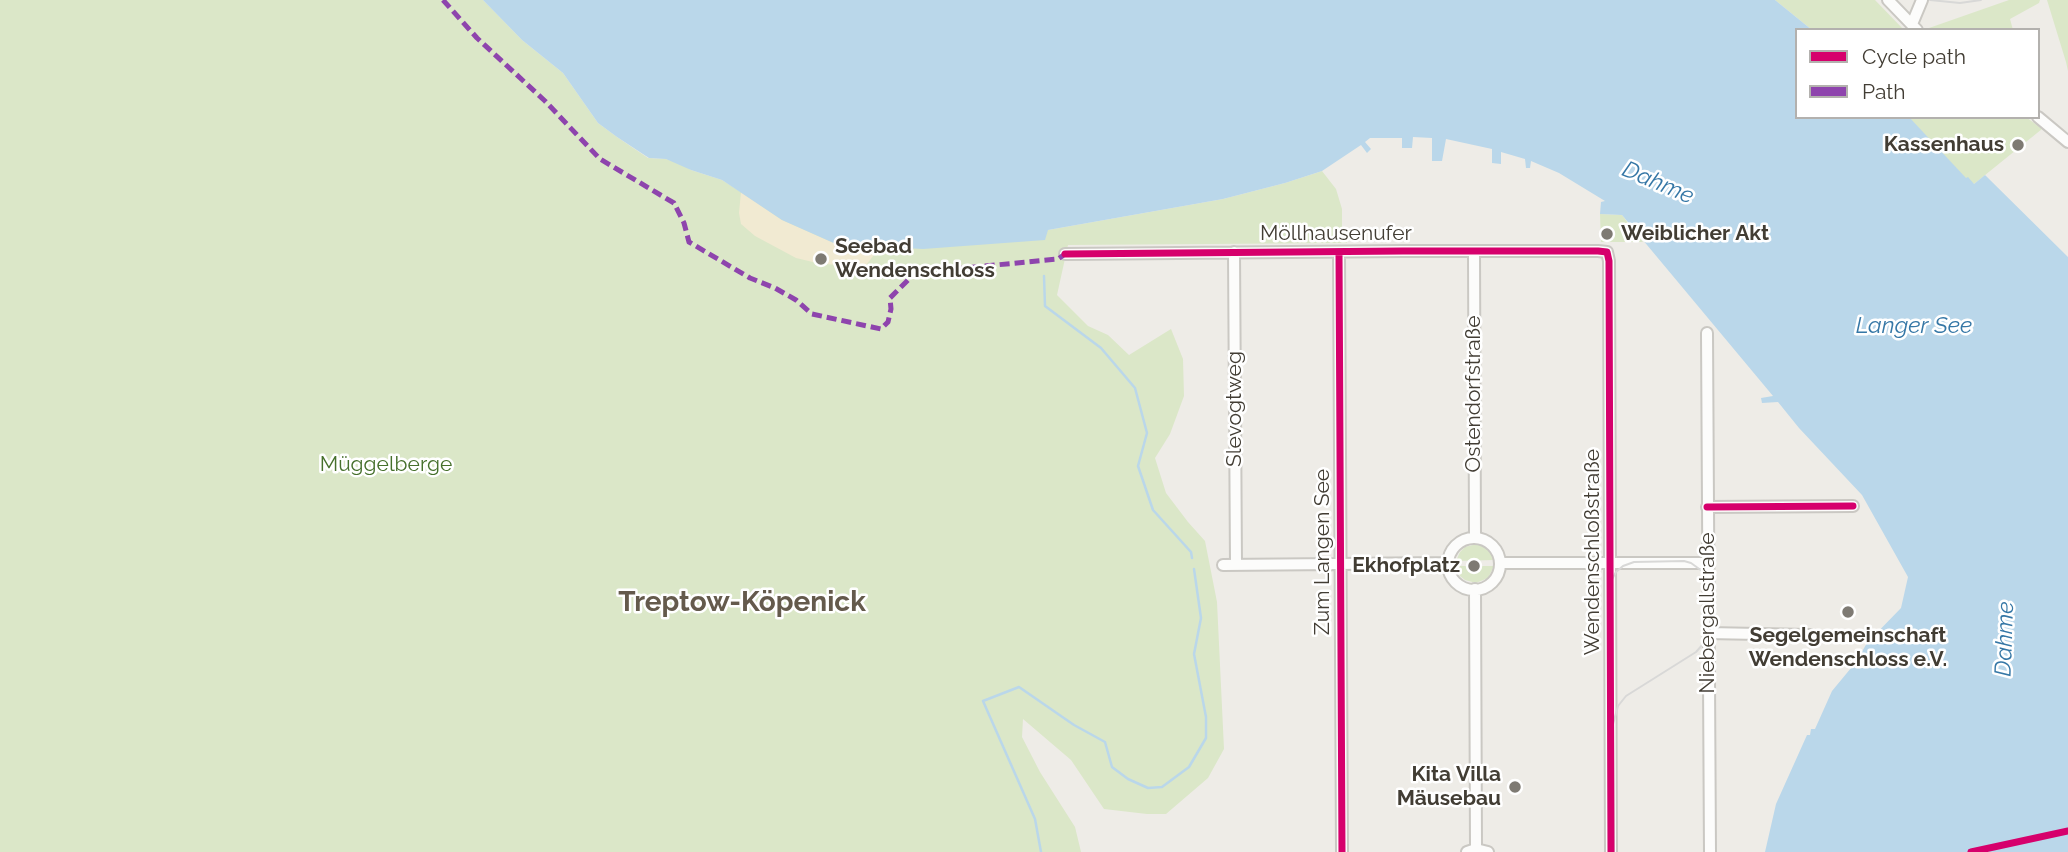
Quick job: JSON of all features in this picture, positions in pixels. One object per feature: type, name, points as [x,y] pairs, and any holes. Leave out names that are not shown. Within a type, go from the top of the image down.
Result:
[{"type":"street","points":[[1888,0],[1914,27],[1922,0]]},
{"type":"street","points":[[2040,119],[2068,142]]},
{"type":"street","name":"Möllhausenufer","points":[[1065,254],[1474,251],[1607,253]]},
{"type":"street","name":"Ostendorfstraße","points":[[1474,251],[1475,538]]},
{"type":"street","name":"Slevogtweg","points":[[1234,252],[1236,565]]},
{"type":"street","name":"Zum Langen See","points":[[1339,252],[1342,852]]},
{"type":"street","name":"Wendenschloßstraße","points":[[1607,253],[1611,852]]},
{"type":"street","name":"Niebergallstraße","points":[[1707,333],[1710,852]]},
{"type":"street","points":[[1707,507],[1853,506]]},
{"type":"street","points":[[1475,538],[1490,543],[1499,556],[1500,564],[1499,571],[1490,584],[1475,589],[1466,588],[1453,579],[1448,563],[1453,548],[1459,542],[1475,538]]},
{"type":"street","points":[[1223,565],[1448,563]]},
{"type":"street","points":[[1500,564],[1708,563]]},
{"type":"street","points":[[1475,589],[1477,851]]},
{"type":"street","points":[[1708,633],[1810,635]]},
{"type":"green space","name":"Müggelberge","points":[[0,0],[483,0],[522,40],[563,73],[598,123],[648,158],[679,163],[722,180],[741,192],[1048,230],[1223,199],[1322,171],[1336,189],[1342,209],[1342,230],[1347,243],[1068,245],[1057,295],[1088,326],[1108,335],[1129,355],[1171,329],[1183,359],[1184,396],[1170,434],[1155,458],[1166,493],[1205,541],[1217,602],[1224,749],[1208,778],[1166,814],[1104,809],[1071,760],[1023,719],[1022,737],[1040,772],[1075,827],[1081,852],[0,852]]},
{"type":"green space","points":[[1775,0],[1875,0],[1902,28],[1810,28]]},
{"type":"green space","points":[[2009,0],[2040,0],[2010,19],[2012,28],[1929,28]]},
{"type":"green space","points":[[2047,0],[2068,0],[2068,71],[2066,62]]},
{"type":"green space","points":[[1910,119],[2029,119],[2042,129],[1974,184],[1966,179]]},
{"type":"green space","points":[[1600,214],[1622,215],[1643,242],[1601,242]]},
{"type":"green space","points":[[1477,544],[1489,549],[1494,560],[1456,561],[1465,547]]},
{"type":"green space","points":[[1456,566],[1494,566],[1488,578],[1476,583],[1460,576]]},
{"type":"sand","points":[[741,192],[782,220],[836,244],[880,247],[867,264],[854,267],[796,258],[755,236],[741,224]]},
{"type":"water","name":"Langer See","points":[[483,0],[1775,0],[1810,28],[1795,28],[1795,119],[1911,119],[1966,178],[1974,184],[1985,175],[2068,257],[2068,852],[1765,852],[1776,804],[1807,735],[1810,735],[1811,729],[1815,729],[1832,691],[1856,662],[1867,643],[1901,608],[1908,577],[1862,495],[1778,402],[1762,403],[1761,398],[1773,396],[1622,215],[1600,214],[1601,202],[1605,201],[1559,173],[1531,161],[1530,168],[1526,168],[1525,159],[1501,152],[1501,164],[1492,163],[1492,149],[1446,139],[1442,161],[1432,161],[1432,138],[1413,137],[1412,148],[1402,148],[1402,138],[1370,138],[1365,142],[1371,149],[1367,153],[1361,145],[1322,171],[1285,183],[1223,199],[1048,230],[1045,240],[923,249],[836,244],[782,220],[722,180],[666,159],[649,158],[598,123],[563,73],[522,40]]},
{"type":"waterway","points":[[1044,276],[1045,306],[1101,348],[1135,388],[1147,433],[1138,466],[1153,510],[1191,552],[1192,558]]},
{"type":"waterway","points":[[1041,852],[1035,819],[983,701],[1019,687],[1074,725],[1105,742],[1112,767],[1128,779],[1148,788],[1162,787],[1189,767],[1206,738],[1206,717],[1194,654],[1201,618],[1194,569]]},
{"type":"ferry route","points":[[1971,852],[2068,831]]},
{"type":"tram line","points":[[1930,0],[1960,3],[1981,0]]},
{"type":"tram line","points":[[1609,852],[1610,583],[1616,572],[1634,562],[1684,561],[1702,571],[1711,589],[1710,631],[1696,652],[1626,696],[1618,706],[1613,724],[1614,852]]},
{"type":"marked path","points":[[443,0],[477,38],[545,101],[600,159],[674,203],[684,223],[689,242],[750,278],[796,300],[812,314],[881,329],[888,322],[890,298],[914,274],[1058,259],[1065,254]]},
{"type":"cycle path","points":[[1339,252],[1342,852]]},
{"type":"cycle path","points":[[1065,254],[1607,252],[1611,852]]},
{"type":"cycle path","points":[[1707,507],[1853,506]]},
{"type":"cycle path","points":[[1971,852],[2068,831]]},
{"type":"place","name":"Kassenhaus","points":[[2018,145]]},
{"type":"place","name":"Weiblicher Akt","points":[[1607,234]]},
{"type":"place","name":"Seebad Wendenschloss","points":[[821,259]]},
{"type":"place","name":"Ekhofplatz","points":[[1474,566]]},
{"type":"place","name":"Segelgemeinschaft Wendenschloss e.V.","points":[[1848,612]]},
{"type":"place","name":"Kita Villa Mäusebau","points":[[1515,787]]},
{"type":"district","name":"Treptow-Köpenick","points":[[742,603]]},
{"type":"water label","name":"Dahme","points":[[1658,183]]},
{"type":"water label","name":"Dahme","points":[[2005,639]]}]
